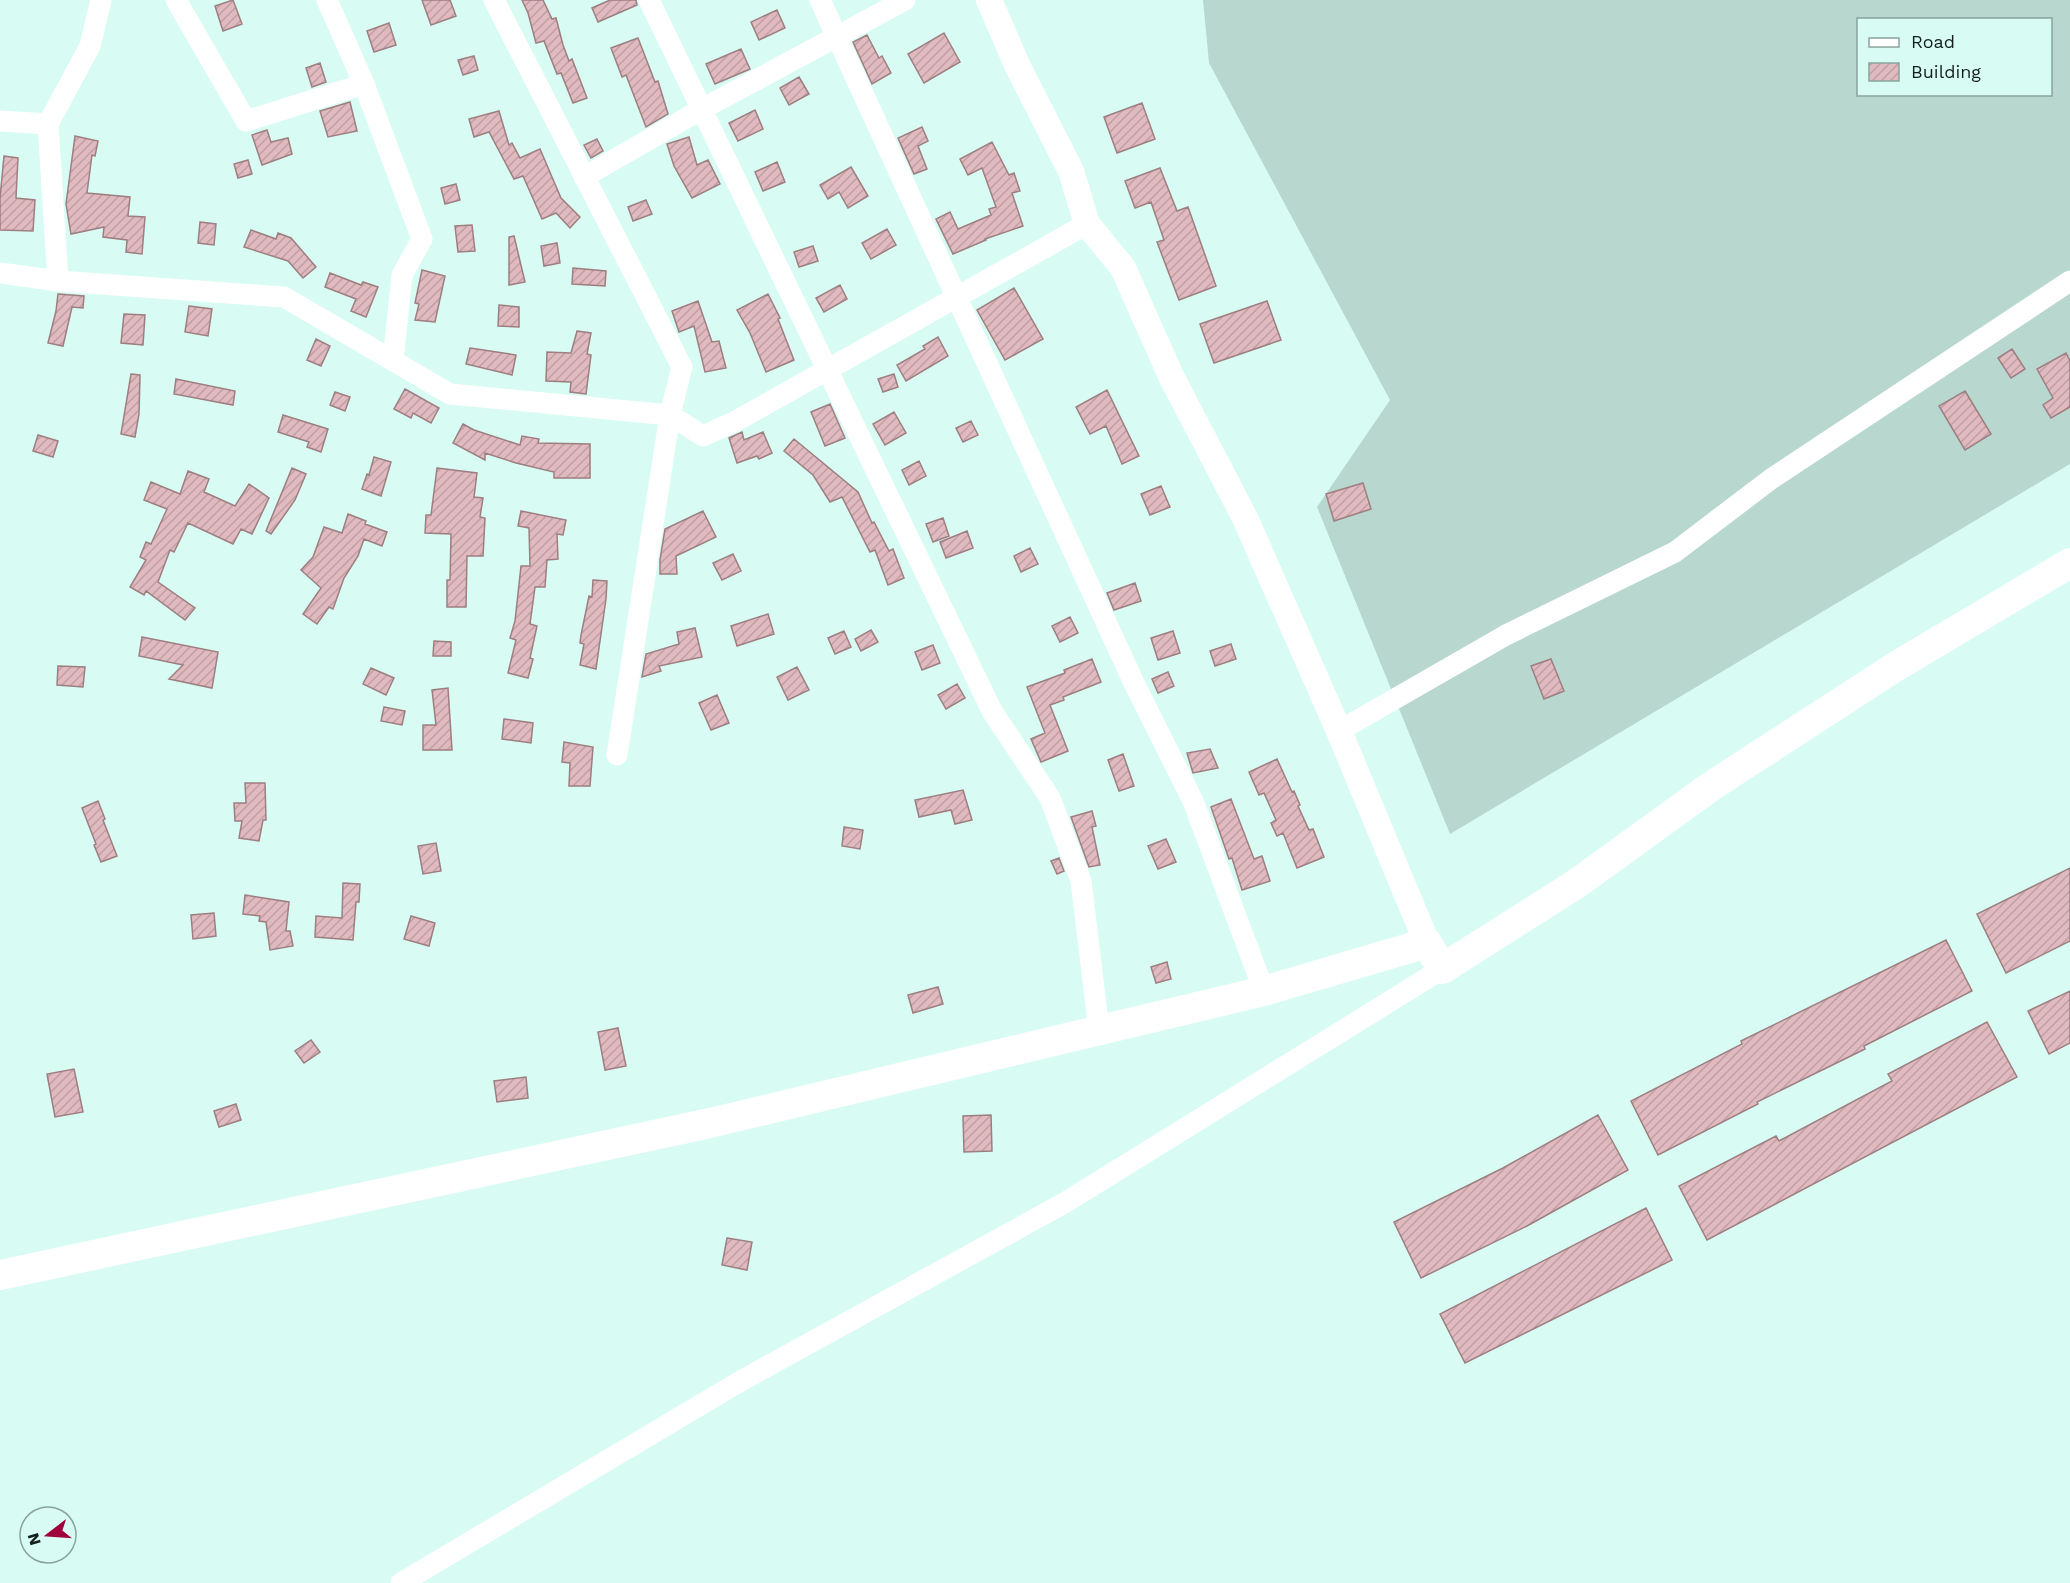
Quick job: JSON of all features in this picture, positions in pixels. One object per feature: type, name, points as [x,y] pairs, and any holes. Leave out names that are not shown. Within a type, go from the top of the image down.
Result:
[{"type":"main road","points":[[0,1275],[710,1124],[1264,991],[1427,943],[1442,969],[1576,884],[1710,787],[1895,667],[2070,564]]},
{"type":"street","points":[[57,281],[48,124],[90,46],[100,0]]},
{"type":"street","points":[[176,0],[246,121],[364,84]]},
{"type":"street","points":[[327,0],[364,84],[422,239],[402,275],[393,361]]},
{"type":"street","points":[[494,0],[682,367],[670,415],[617,755]]},
{"type":"street","points":[[649,0],[992,711],[1050,798],[1081,881],[1099,1030]]},
{"type":"street","points":[[820,0],[1134,683],[1193,801],[1264,991]]},
{"type":"street","points":[[584,177],[702,109],[905,0]]},
{"type":"street","points":[[990,0],[1018,67],[1071,171],[1087,224],[1123,268],[1171,376],[1245,518],[1339,731],[1427,943]]},
{"type":"street","points":[[0,121],[48,124]]},
{"type":"street","points":[[0,273],[57,281],[284,297],[450,394],[670,415],[703,436],[735,421],[1087,224]]},
{"type":"street","points":[[1339,731],[1506,635],[1675,552],[1771,479],[2070,281]]},
{"type":"street","points":[[401,1583],[739,1382],[1066,1203],[1442,969]]},
{"type":"shaded area","points":[[1203,0],[2070,0],[2070,464],[1450,834],[1317,507],[1390,400],[1209,63]]},
{"type":"building","points":[[233,0],[242,24],[223,31],[215,6]]},
{"type":"building","points":[[422,0],[450,0],[456,16],[431,25]]},
{"type":"building","points":[[522,0],[543,0],[552,19],[556,18],[569,61],[572,59],[587,98],[573,103],[561,73],[557,74],[544,41],[536,43]]},
{"type":"building","points":[[610,0],[636,0],[637,5],[598,22],[592,8]]},
{"type":"building","points":[[777,10],[785,28],[759,40],[751,22]]},
{"type":"building","points":[[389,23],[396,45],[374,52],[367,31]]},
{"type":"building","points":[[944,33],[960,62],[924,83],[908,54]]},
{"type":"building","points":[[867,35],[879,58],[882,56],[891,73],[872,84],[853,42]]},
{"type":"building","points":[[638,38],[655,82],[658,81],[668,114],[646,127],[626,75],[622,77],[611,48]]},
{"type":"building","points":[[741,49],[750,69],[715,84],[706,64]]},
{"type":"building","points":[[474,56],[478,70],[463,75],[458,60]]},
{"type":"building","points":[[320,63],[326,82],[312,87],[306,68]]},
{"type":"building","points":[[799,77],[809,94],[789,105],[780,88]]},
{"type":"building","points":[[350,102],[357,131],[328,137],[320,111]]},
{"type":"building","points":[[1142,103],[1155,139],[1117,153],[1104,117]]},
{"type":"building","points":[[755,110],[763,129],[738,141],[729,123]]},
{"type":"building","points":[[499,111],[509,145],[512,143],[520,158],[540,149],[561,198],[580,217],[570,228],[556,213],[542,219],[523,176],[514,179],[489,132],[474,137],[469,119]]},
{"type":"building","points":[[922,127],[928,141],[918,146],[927,169],[914,174],[898,138]]},
{"type":"building","points":[[267,130],[271,142],[288,138],[292,154],[262,165],[252,135]]},
{"type":"building","points":[[75,136],[98,141],[95,156],[92,155],[87,193],[130,197],[128,216],[145,217],[142,254],[126,252],[127,240],[103,237],[104,227],[71,234],[66,204]]},
{"type":"building","points":[[689,137],[697,165],[708,160],[720,184],[692,198],[674,166],[667,144]]},
{"type":"building","points":[[597,139],[603,151],[591,158],[584,145]]},
{"type":"building","points":[[992,142],[1009,175],[1014,173],[1020,191],[1012,193],[1023,226],[985,239],[953,254],[936,219],[950,212],[958,229],[991,215],[989,209],[996,207],[982,168],[968,175],[960,159]]},
{"type":"building","points":[[4,156],[18,158],[16,198],[35,200],[33,231],[0,230]]},
{"type":"building","points":[[248,160],[252,174],[238,178],[234,164]]},
{"type":"building","points":[[777,162],[785,182],[763,191],[755,172]]},
{"type":"building","points":[[851,167],[868,196],[848,208],[839,192],[828,199],[820,185]]},
{"type":"building","points":[[1160,168],[1177,211],[1188,207],[1216,286],[1179,300],[1157,242],[1164,240],[1151,202],[1135,208],[1125,181]]},
{"type":"building","points":[[456,184],[460,200],[445,204],[441,188]]},
{"type":"building","points":[[646,200],[652,214],[633,221],[628,207]]},
{"type":"building","points":[[200,222],[216,224],[214,245],[198,243]]},
{"type":"building","points":[[472,225],[475,251],[458,252],[455,226]]},
{"type":"building","points":[[887,229],[896,245],[871,259],[862,243]]},
{"type":"building","points":[[251,230],[276,239],[278,233],[291,238],[316,267],[303,278],[288,261],[244,247]]},
{"type":"building","points":[[514,236],[525,282],[509,285],[509,237]]},
{"type":"building","points":[[557,243],[560,263],[544,266],[541,246]]},
{"type":"building","points":[[813,246],[818,261],[799,267],[794,252]]},
{"type":"building","points":[[573,268],[606,271],[605,286],[572,284]]},
{"type":"building","points":[[422,270],[445,276],[435,322],[415,320],[419,304],[415,303]]},
{"type":"building","points":[[330,273],[361,285],[363,282],[378,287],[366,317],[351,311],[356,299],[325,287]]},
{"type":"building","points":[[840,285],[847,299],[824,312],[816,298]]},
{"type":"building","points":[[1014,288],[1043,339],[1005,360],[977,310]]},
{"type":"building","points":[[58,294],[84,296],[83,308],[72,307],[63,346],[48,343]]},
{"type":"building","points":[[768,294],[780,318],[778,319],[794,360],[766,372],[750,333],[737,310]]},
{"type":"building","points":[[698,301],[712,342],[719,341],[726,368],[705,372],[694,326],[679,332],[672,311]]},
{"type":"building","points":[[1267,301],[1281,340],[1214,363],[1200,324]]},
{"type":"building","points":[[499,305],[519,307],[519,327],[498,326]]},
{"type":"building","points":[[189,306],[212,309],[208,336],[185,332]]},
{"type":"building","points":[[124,314],[145,315],[143,345],[121,343]]},
{"type":"building","points":[[577,331],[591,333],[587,354],[591,355],[586,394],[570,392],[571,382],[546,381],[547,352],[571,353]]},
{"type":"building","points":[[938,337],[948,356],[906,381],[897,365],[925,349],[923,346]]},
{"type":"building","points":[[316,339],[330,346],[321,366],[307,360]]},
{"type":"building","points":[[470,348],[516,355],[512,375],[466,364]]},
{"type":"building","points":[[2012,349],[2025,369],[2011,378],[1998,358]]},
{"type":"building","points":[[2066,353],[2070,361],[2070,407],[2051,418],[2043,405],[2053,398],[2037,369]]},
{"type":"building","points":[[131,374],[140,375],[139,414],[135,437],[121,434]]},
{"type":"building","points":[[894,374],[898,387],[883,392],[878,379]]},
{"type":"building","points":[[176,379],[235,391],[233,405],[174,394]]},
{"type":"building","points":[[405,389],[439,408],[431,423],[413,413],[411,418],[394,409]]},
{"type":"building","points":[[1107,390],[1139,456],[1122,464],[1106,426],[1090,434],[1076,407]]},
{"type":"building","points":[[1965,391],[1991,434],[1965,450],[1939,406]]},
{"type":"building","points":[[335,392],[350,397],[345,411],[330,405]]},
{"type":"building","points":[[830,404],[845,438],[825,446],[811,412]]},
{"type":"building","points":[[894,412],[906,433],[885,445],[873,424]]},
{"type":"building","points":[[283,415],[328,429],[321,452],[307,447],[309,442],[278,432]]},
{"type":"building","points":[[971,421],[978,435],[963,442],[956,428]]},
{"type":"building","points":[[463,424],[474,430],[520,445],[522,436],[539,439],[538,443],[590,444],[590,478],[554,478],[554,472],[485,453],[485,460],[453,443]]},
{"type":"building","points":[[742,432],[744,440],[763,432],[772,453],[759,459],[757,456],[737,463],[729,438]]},
{"type":"building","points":[[38,435],[58,441],[53,457],[33,451]]},
{"type":"building","points":[[794,439],[858,492],[872,523],[874,522],[889,551],[893,549],[904,578],[888,585],[875,550],[870,552],[842,497],[830,502],[813,475],[784,451]]},
{"type":"building","points":[[374,457],[391,462],[381,496],[362,489]]},
{"type":"building","points":[[919,461],[926,476],[909,485],[902,470]]},
{"type":"building","points":[[292,468],[306,474],[295,500],[271,534],[266,531]]},
{"type":"building","points":[[437,468],[477,473],[474,497],[483,498],[480,517],[485,518],[483,556],[467,556],[466,607],[447,607],[451,534],[425,533],[426,515],[431,515]]},
{"type":"building","points":[[188,471],[209,479],[204,492],[235,506],[249,484],[269,498],[252,534],[241,529],[233,544],[188,523],[174,552],[170,550],[158,582],[195,608],[185,620],[146,591],[144,595],[130,587],[146,560],[140,557],[146,542],[151,544],[167,509],[144,500],[151,482],[180,494]]},
{"type":"building","points":[[1363,483],[1371,509],[1334,521],[1326,494]]},
{"type":"building","points":[[1161,486],[1170,507],[1150,515],[1141,494]]},
{"type":"building","points":[[521,511],[566,520],[563,535],[557,534],[558,559],[547,560],[545,587],[535,587],[530,624],[537,626],[528,678],[508,673],[516,640],[510,638],[515,621],[521,566],[530,566],[529,528],[518,526]]},
{"type":"building","points":[[703,511],[716,537],[676,556],[677,574],[660,574],[665,529]]},
{"type":"building","points":[[348,514],[366,521],[365,524],[387,532],[382,546],[364,539],[358,556],[344,578],[333,609],[329,607],[317,624],[303,614],[321,588],[301,570],[313,557],[324,527],[342,533]]},
{"type":"building","points":[[943,518],[949,536],[933,542],[926,524]]},
{"type":"building","points":[[967,531],[973,548],[946,558],[940,542]]},
{"type":"building","points":[[1030,548],[1038,564],[1021,572],[1014,556]]},
{"type":"building","points":[[733,554],[741,571],[722,580],[713,563]]},
{"type":"building","points":[[593,580],[607,581],[596,669],[580,665],[584,644],[580,643],[581,635],[589,596],[592,597]]},
{"type":"building","points":[[1135,583],[1141,601],[1114,610],[1107,593]]},
{"type":"building","points":[[768,614],[774,634],[737,646],[731,626]]},
{"type":"building","points":[[1070,617],[1078,633],[1060,642],[1052,626]]},
{"type":"building","points":[[695,628],[702,657],[659,666],[661,671],[642,677],[646,654],[679,644],[677,632]]},
{"type":"building","points":[[871,630],[878,642],[861,651],[855,639]]},
{"type":"building","points":[[844,631],[851,647],[835,654],[828,638]]},
{"type":"building","points":[[1173,631],[1180,653],[1158,660],[1151,638]]},
{"type":"building","points":[[142,637],[218,652],[212,688],[169,679],[183,665],[139,656]]},
{"type":"building","points":[[434,641],[451,642],[451,656],[433,656]]},
{"type":"building","points":[[1231,644],[1236,659],[1215,666],[1210,651]]},
{"type":"building","points":[[933,645],[940,663],[922,670],[915,652]]},
{"type":"building","points":[[1092,659],[1101,682],[1063,697],[1064,700],[1050,705],[1068,751],[1041,762],[1031,739],[1045,733],[1027,687],[1065,673],[1064,670]]},
{"type":"building","points":[[1551,659],[1564,691],[1544,699],[1531,666]]},
{"type":"building","points":[[58,666],[85,667],[83,687],[57,685]]},
{"type":"building","points":[[797,667],[809,690],[788,700],[777,677]]},
{"type":"building","points":[[371,668],[394,678],[386,695],[363,684]]},
{"type":"building","points":[[1168,672],[1174,686],[1158,693],[1152,679]]},
{"type":"building","points":[[957,684],[965,698],[946,709],[938,695]]},
{"type":"building","points":[[448,688],[452,750],[423,750],[423,725],[436,725],[432,690]]},
{"type":"building","points":[[717,695],[729,723],[711,730],[699,703]]},
{"type":"building","points":[[384,707],[405,711],[402,725],[381,721]]},
{"type":"building","points":[[504,719],[533,723],[531,743],[502,739]]},
{"type":"building","points":[[564,742],[593,747],[590,786],[569,786],[570,763],[562,762]]},
{"type":"building","points":[[1210,749],[1218,768],[1193,773],[1187,753]]},
{"type":"building","points":[[1123,754],[1134,786],[1119,791],[1108,760]]},
{"type":"building","points":[[1277,759],[1292,792],[1294,791],[1309,830],[1313,829],[1324,857],[1297,868],[1283,833],[1277,836],[1271,823],[1276,820],[1264,793],[1259,795],[1249,772]]},
{"type":"building","points":[[245,783],[265,783],[266,820],[263,820],[259,841],[239,838],[242,821],[235,821],[234,803],[246,803]]},
{"type":"building","points":[[963,790],[972,820],[955,824],[951,810],[919,817],[915,800]]},
{"type":"building","points":[[1231,799],[1254,859],[1262,856],[1270,881],[1242,890],[1232,858],[1229,859],[1211,807]]},
{"type":"building","points":[[98,801],[117,856],[101,862],[82,808]]},
{"type":"building","points":[[1092,811],[1096,826],[1092,827],[1100,865],[1089,867],[1071,817]]},
{"type":"building","points":[[844,827],[863,830],[860,849],[842,846]]},
{"type":"building","points":[[1166,839],[1176,862],[1158,869],[1148,846]]},
{"type":"building","points":[[436,843],[441,871],[423,874],[418,846]]},
{"type":"building","points":[[1059,858],[1064,871],[1057,874],[1051,861]]},
{"type":"building","points":[[2070,868],[2070,941],[2006,973],[1977,914]]},
{"type":"building","points":[[343,883],[360,884],[353,940],[315,937],[316,916],[342,918]]},
{"type":"building","points":[[245,895],[289,902],[286,931],[290,931],[293,946],[270,950],[266,922],[259,921],[260,916],[243,914]]},
{"type":"building","points":[[214,913],[216,936],[193,939],[191,915]]},
{"type":"building","points":[[411,916],[435,923],[429,946],[404,939]]},
{"type":"building","points":[[1946,940],[1972,991],[1864,1046],[1865,1049],[1757,1102],[1758,1104],[1658,1155],[1631,1101],[1742,1044],[1741,1041]]},
{"type":"building","points":[[1167,962],[1171,979],[1156,983],[1151,967]]},
{"type":"building","points":[[938,987],[943,1004],[913,1013],[908,995]]},
{"type":"building","points":[[2070,991],[2070,1043],[2049,1054],[2028,1011]]},
{"type":"building","points":[[1987,1022],[2017,1077],[1707,1240],[1679,1186],[1776,1136],[1779,1141],[1892,1081],[1888,1074]]},
{"type":"building","points":[[618,1028],[626,1066],[605,1070],[598,1032]]},
{"type":"building","points":[[311,1040],[320,1052],[304,1063],[295,1051]]},
{"type":"building","points":[[74,1069],[83,1112],[55,1117],[47,1074]]},
{"type":"building","points":[[526,1077],[528,1098],[497,1102],[494,1081]]},
{"type":"building","points":[[236,1104],[241,1120],[219,1127],[214,1111]]},
{"type":"building","points":[[991,1115],[992,1151],[964,1152],[963,1116]]},
{"type":"building","points":[[1598,1115],[1628,1170],[1527,1226],[1421,1278],[1394,1222],[1503,1168]]},
{"type":"building","points":[[1646,1208],[1672,1260],[1465,1363],[1440,1314]]},
{"type":"building","points":[[727,1238],[752,1242],[747,1270],[722,1265]]}]
